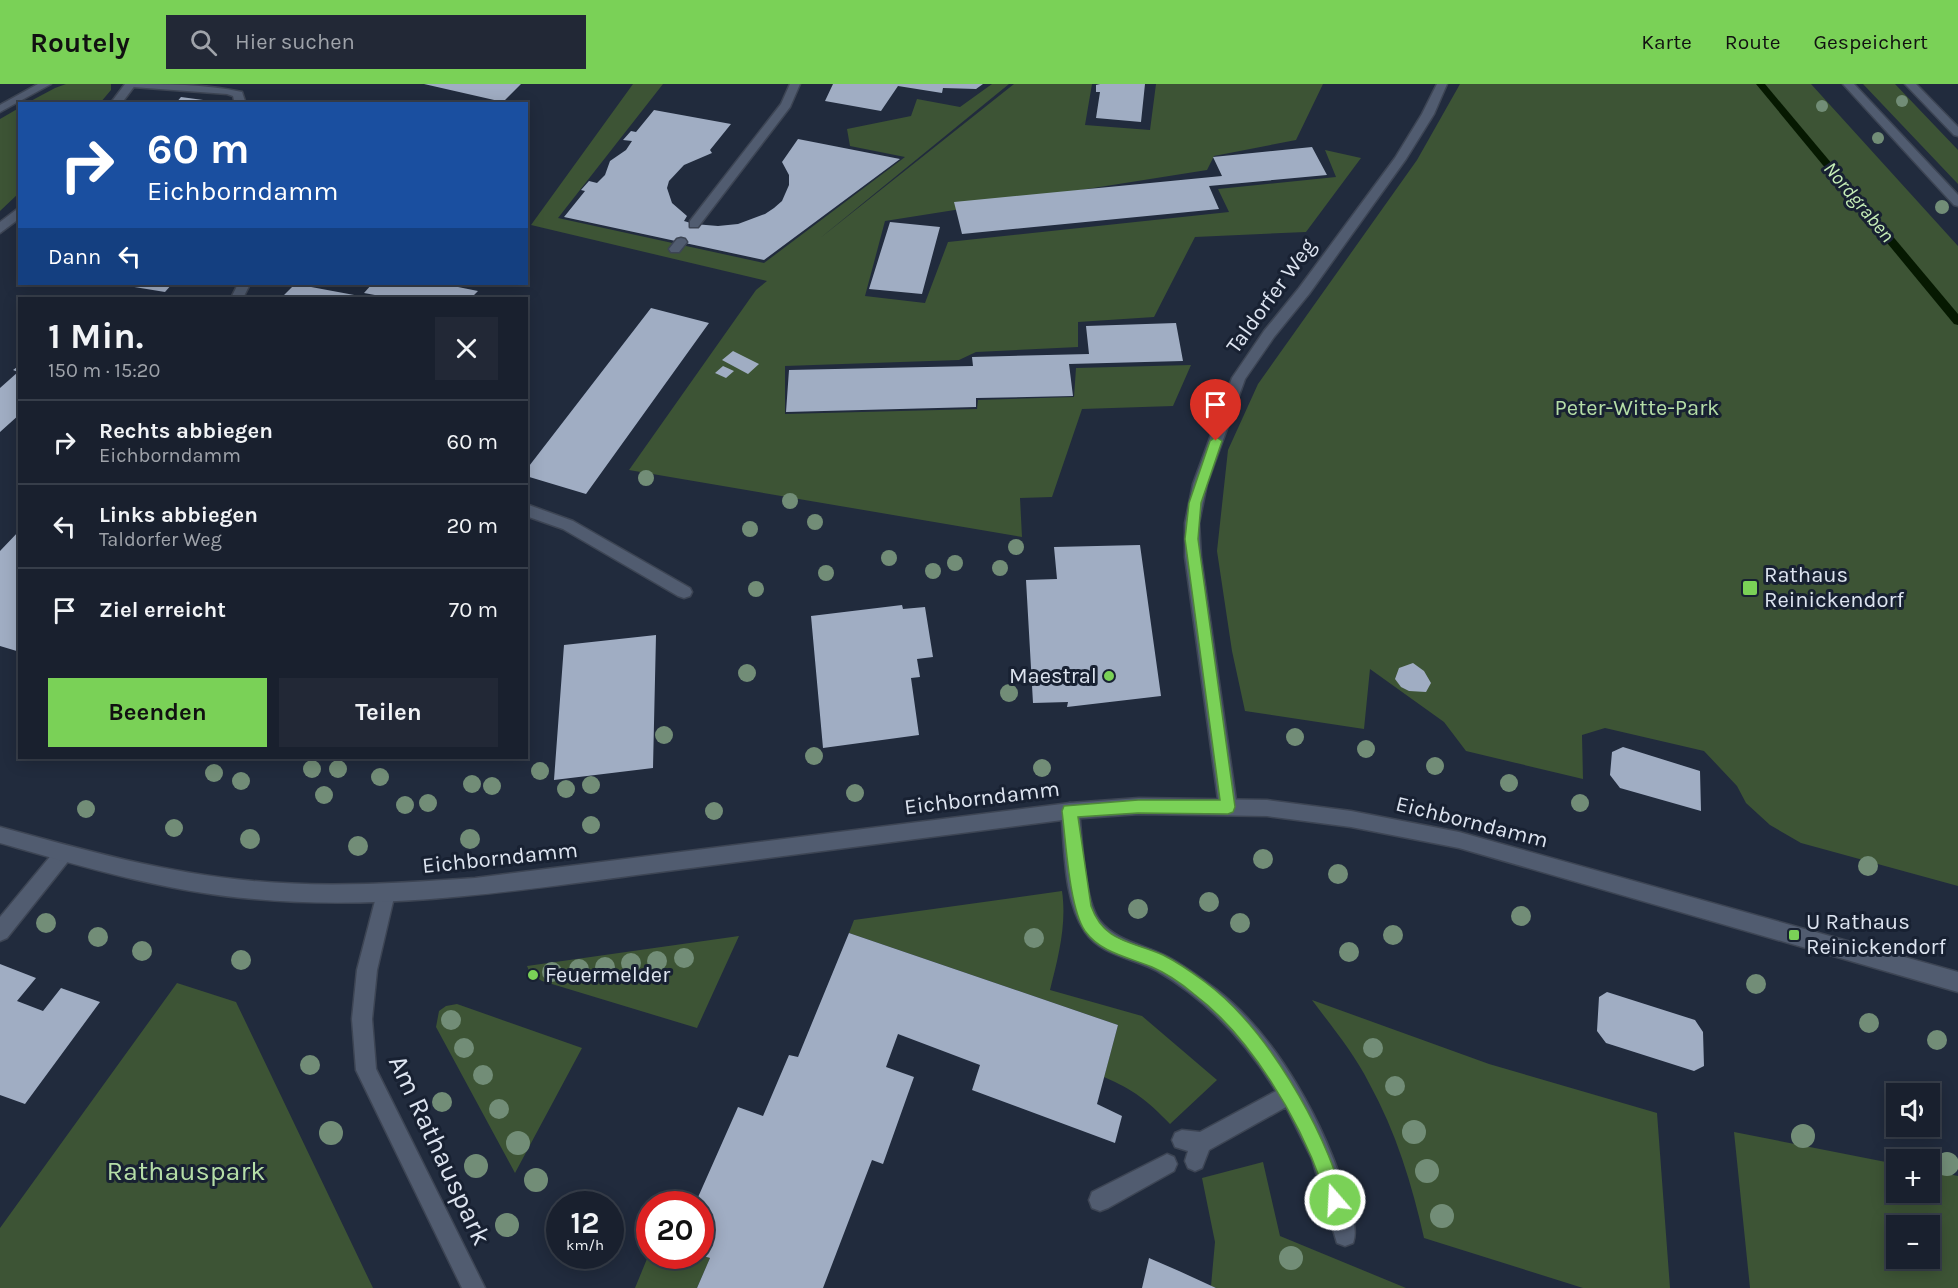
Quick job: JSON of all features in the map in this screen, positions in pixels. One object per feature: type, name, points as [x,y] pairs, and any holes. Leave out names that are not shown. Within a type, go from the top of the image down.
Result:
[{"type":"main road","points":[[0,108],[46,84]]},
{"type":"main road","points":[[117,102],[132,84],[227,91],[238,94],[240,102]]},
{"type":"main road","points":[[694,224],[786,105],[795,84]]},
{"type":"main road","name":"Taldorfer Weg","points":[[1228,807],[1193,557],[1192,523],[1200,484],[1239,378],[1269,334],[1304,291],[1400,159],[1428,114],[1442,84]]},
{"type":"main road","points":[[1848,84],[1958,202]]},
{"type":"main road","points":[[1910,84],[1958,133]]},
{"type":"main road","points":[[0,228],[18,213]]},
{"type":"main road","points":[[528,511],[568,525],[684,592]]},
{"type":"main road","name":"Eichborndamm","points":[[0,835],[147,875],[224,887],[308,893],[386,893],[475,887],[1070,811],[1138,806],[1268,808],[1351,819],[1459,840],[1958,982]]},
{"type":"main road","points":[[1070,811],[1083,906],[1089,923],[1100,937],[1159,962],[1201,989],[1248,1034],[1290,1094],[1330,1182],[1346,1235]]},
{"type":"main road","points":[[0,932],[64,853]]},
{"type":"main road","name":"Am Rathauspark","points":[[386,893],[368,970],[362,1019],[366,1070],[474,1288]]},
{"type":"main road","points":[[1193,1148],[1290,1094]]},
{"type":"main road","points":[[1100,1200],[1167,1164]]},
{"type":"green space","points":[[66,84],[111,84],[111,90],[101,102],[29,102]]},
{"type":"green space","points":[[633,84],[663,84],[558,218],[764,263],[905,157],[850,146],[847,129],[911,116],[917,99],[960,107],[992,84],[1009,84],[819,239],[1014,84],[1092,84],[1085,125],[1150,130],[1156,84],[1323,84],[1296,140],[1214,156],[1207,170],[885,221],[865,296],[925,303],[948,242],[1229,212],[1218,189],[1336,177],[1325,150],[1361,158],[1306,232],[1195,237],[1154,317],[1078,322],[1078,347],[976,352],[959,360],[785,366],[785,414],[977,409],[978,400],[1074,397],[1076,368],[1191,365],[1173,406],[1082,409],[1052,497],[1020,498],[1022,537],[629,470],[756,290],[767,281],[531,225]]},
{"type":"green space","name":"Peter-Witte-Park","points":[[1460,84],[1811,84],[1958,246],[1958,886],[1801,843],[1770,825],[1746,803],[1737,786],[1704,751],[1605,728],[1582,735],[1583,779],[1466,751],[1444,722],[1370,669],[1364,729],[1245,711],[1232,651],[1217,551],[1228,450],[1258,384],[1417,160]]},
{"type":"green space","points":[[1863,84],[1895,84],[1958,150],[1958,184]]},
{"type":"green space","points":[[18,109],[18,194],[0,211],[0,119]]},
{"type":"green space","points":[[1062,891],[1063,929],[1050,990],[1142,1016],[1217,1080],[1170,1124],[1140,1097],[1104,1077],[1118,1025],[849,933],[854,920]]},
{"type":"green space","points":[[739,936],[697,1028],[542,981],[530,973],[527,966]]},
{"type":"green space","name":"Rathauspark","points":[[177,983],[236,1002],[373,1288],[0,1288],[0,1228]]},
{"type":"green space","points":[[1312,1000],[1489,1064],[1657,1113],[1670,1288],[1583,1288],[1424,1238],[1402,1159],[1379,1102],[1357,1061]]},
{"type":"green space","points":[[457,1004],[582,1048],[515,1173],[436,1027],[439,1011],[446,1006]]},
{"type":"green space","points":[[1734,1132],[1886,1162],[1886,1203],[1940,1203],[1940,1172],[1958,1176],[1958,1288],[1750,1288]]},
{"type":"green space","points":[[1263,1162],[1280,1236],[1406,1288],[1216,1288],[1211,1286],[1215,1242],[1202,1178]]},
{"type":"green space","points":[[643,1269],[705,1269],[697,1288],[635,1288]]},
{"type":"building","points":[[424,84],[521,84],[503,102]]},
{"type":"building","points":[[833,84],[983,84],[976,89],[943,88],[942,93],[898,86],[881,111],[825,101]]},
{"type":"building","points":[[1145,84],[1141,122],[1096,118],[1100,92],[1096,92],[1096,85]]},
{"type":"building","points":[[181,97],[218,102],[177,102]]},
{"type":"building","points":[[654,110],[731,124],[710,150],[712,153],[684,165],[669,181],[667,188],[672,203],[687,216],[684,221],[694,224],[718,226],[738,224],[765,214],[774,208],[782,201],[789,185],[789,175],[782,162],[798,139],[900,159],[764,260],[564,217],[585,191],[581,190],[589,181],[597,183],[605,175],[610,161],[626,150],[632,141],[623,140],[631,131],[636,132]]},
{"type":"building","points":[[1312,147],[1327,175],[1209,186],[1219,209],[962,234],[954,202],[1222,176],[1213,157]]},
{"type":"building","points":[[890,222],[940,227],[922,294],[869,289]]},
{"type":"building","points":[[122,285],[171,285],[165,292]]},
{"type":"building","points":[[294,285],[300,285],[365,297],[282,297]]},
{"type":"building","points":[[371,285],[448,285],[478,291],[472,297],[386,297],[364,293]]},
{"type":"building","points":[[651,308],[709,323],[586,494],[528,477],[528,467]]},
{"type":"building","points":[[1176,323],[1183,361],[1069,364],[1073,396],[976,398],[976,407],[786,412],[789,370],[973,366],[972,357],[1089,354],[1086,326]]},
{"type":"building","points":[[733,351],[759,364],[748,374],[722,360]]},
{"type":"building","points":[[723,366],[734,371],[726,378],[715,373]]},
{"type":"building","points":[[18,372],[18,416],[0,432],[0,388]]},
{"type":"building","points":[[18,532],[18,651],[0,646],[0,551]]},
{"type":"building","points":[[1140,545],[1161,696],[1067,707],[1068,702],[1033,703],[1026,580],[1057,579],[1054,547]]},
{"type":"building","points":[[902,605],[903,609],[925,607],[933,657],[917,659],[920,677],[911,678],[919,735],[823,748],[811,616]]},
{"type":"building","points":[[656,635],[653,768],[554,780],[564,645]]},
{"type":"building","points":[[1413,663],[1424,671],[1431,683],[1426,692],[1409,691],[1401,687],[1395,679],[1399,668]]},
{"type":"building","points":[[1623,747],[1700,771],[1701,811],[1620,788],[1610,775],[1612,752]]},
{"type":"building","points":[[849,933],[1118,1025],[1097,1104],[1122,1116],[1115,1143],[972,1090],[980,1065],[898,1034],[886,1067],[914,1077],[883,1164],[872,1160],[823,1288],[697,1288],[705,1269],[714,1269],[714,1191],[701,1191],[738,1107],[763,1116],[789,1055],[798,1057]]},
{"type":"building","points":[[0,964],[36,978],[17,1001],[43,1011],[61,988],[100,1002],[25,1104],[0,1095]]},
{"type":"building","points":[[1607,992],[1695,1020],[1703,1032],[1704,1066],[1694,1071],[1606,1043],[1597,1031],[1599,997]]},
{"type":"building","points":[[1149,1258],[1179,1271],[1216,1288],[1142,1288]]},
{"type":"waterway","name":"Nordgraben","points":[[1760,84],[1958,321]]},
{"type":"place","name":"Rathaus Reinickendorf","points":[[1750,588]]},
{"type":"place","name":"Maestral","points":[[1109,676]]},
{"type":"place","name":"U Rathaus Reinickendorf","points":[[1794,935]]},
{"type":"place","name":"Feuermelder","points":[[533,975]]},
{"type":"route","points":[[1216,441],[1195,503],[1192,539],[1228,807],[1138,806],[1070,811],[1083,906],[1089,923],[1100,937],[1159,962],[1201,989],[1248,1034],[1290,1094],[1330,1182],[1335,1200]]}]
